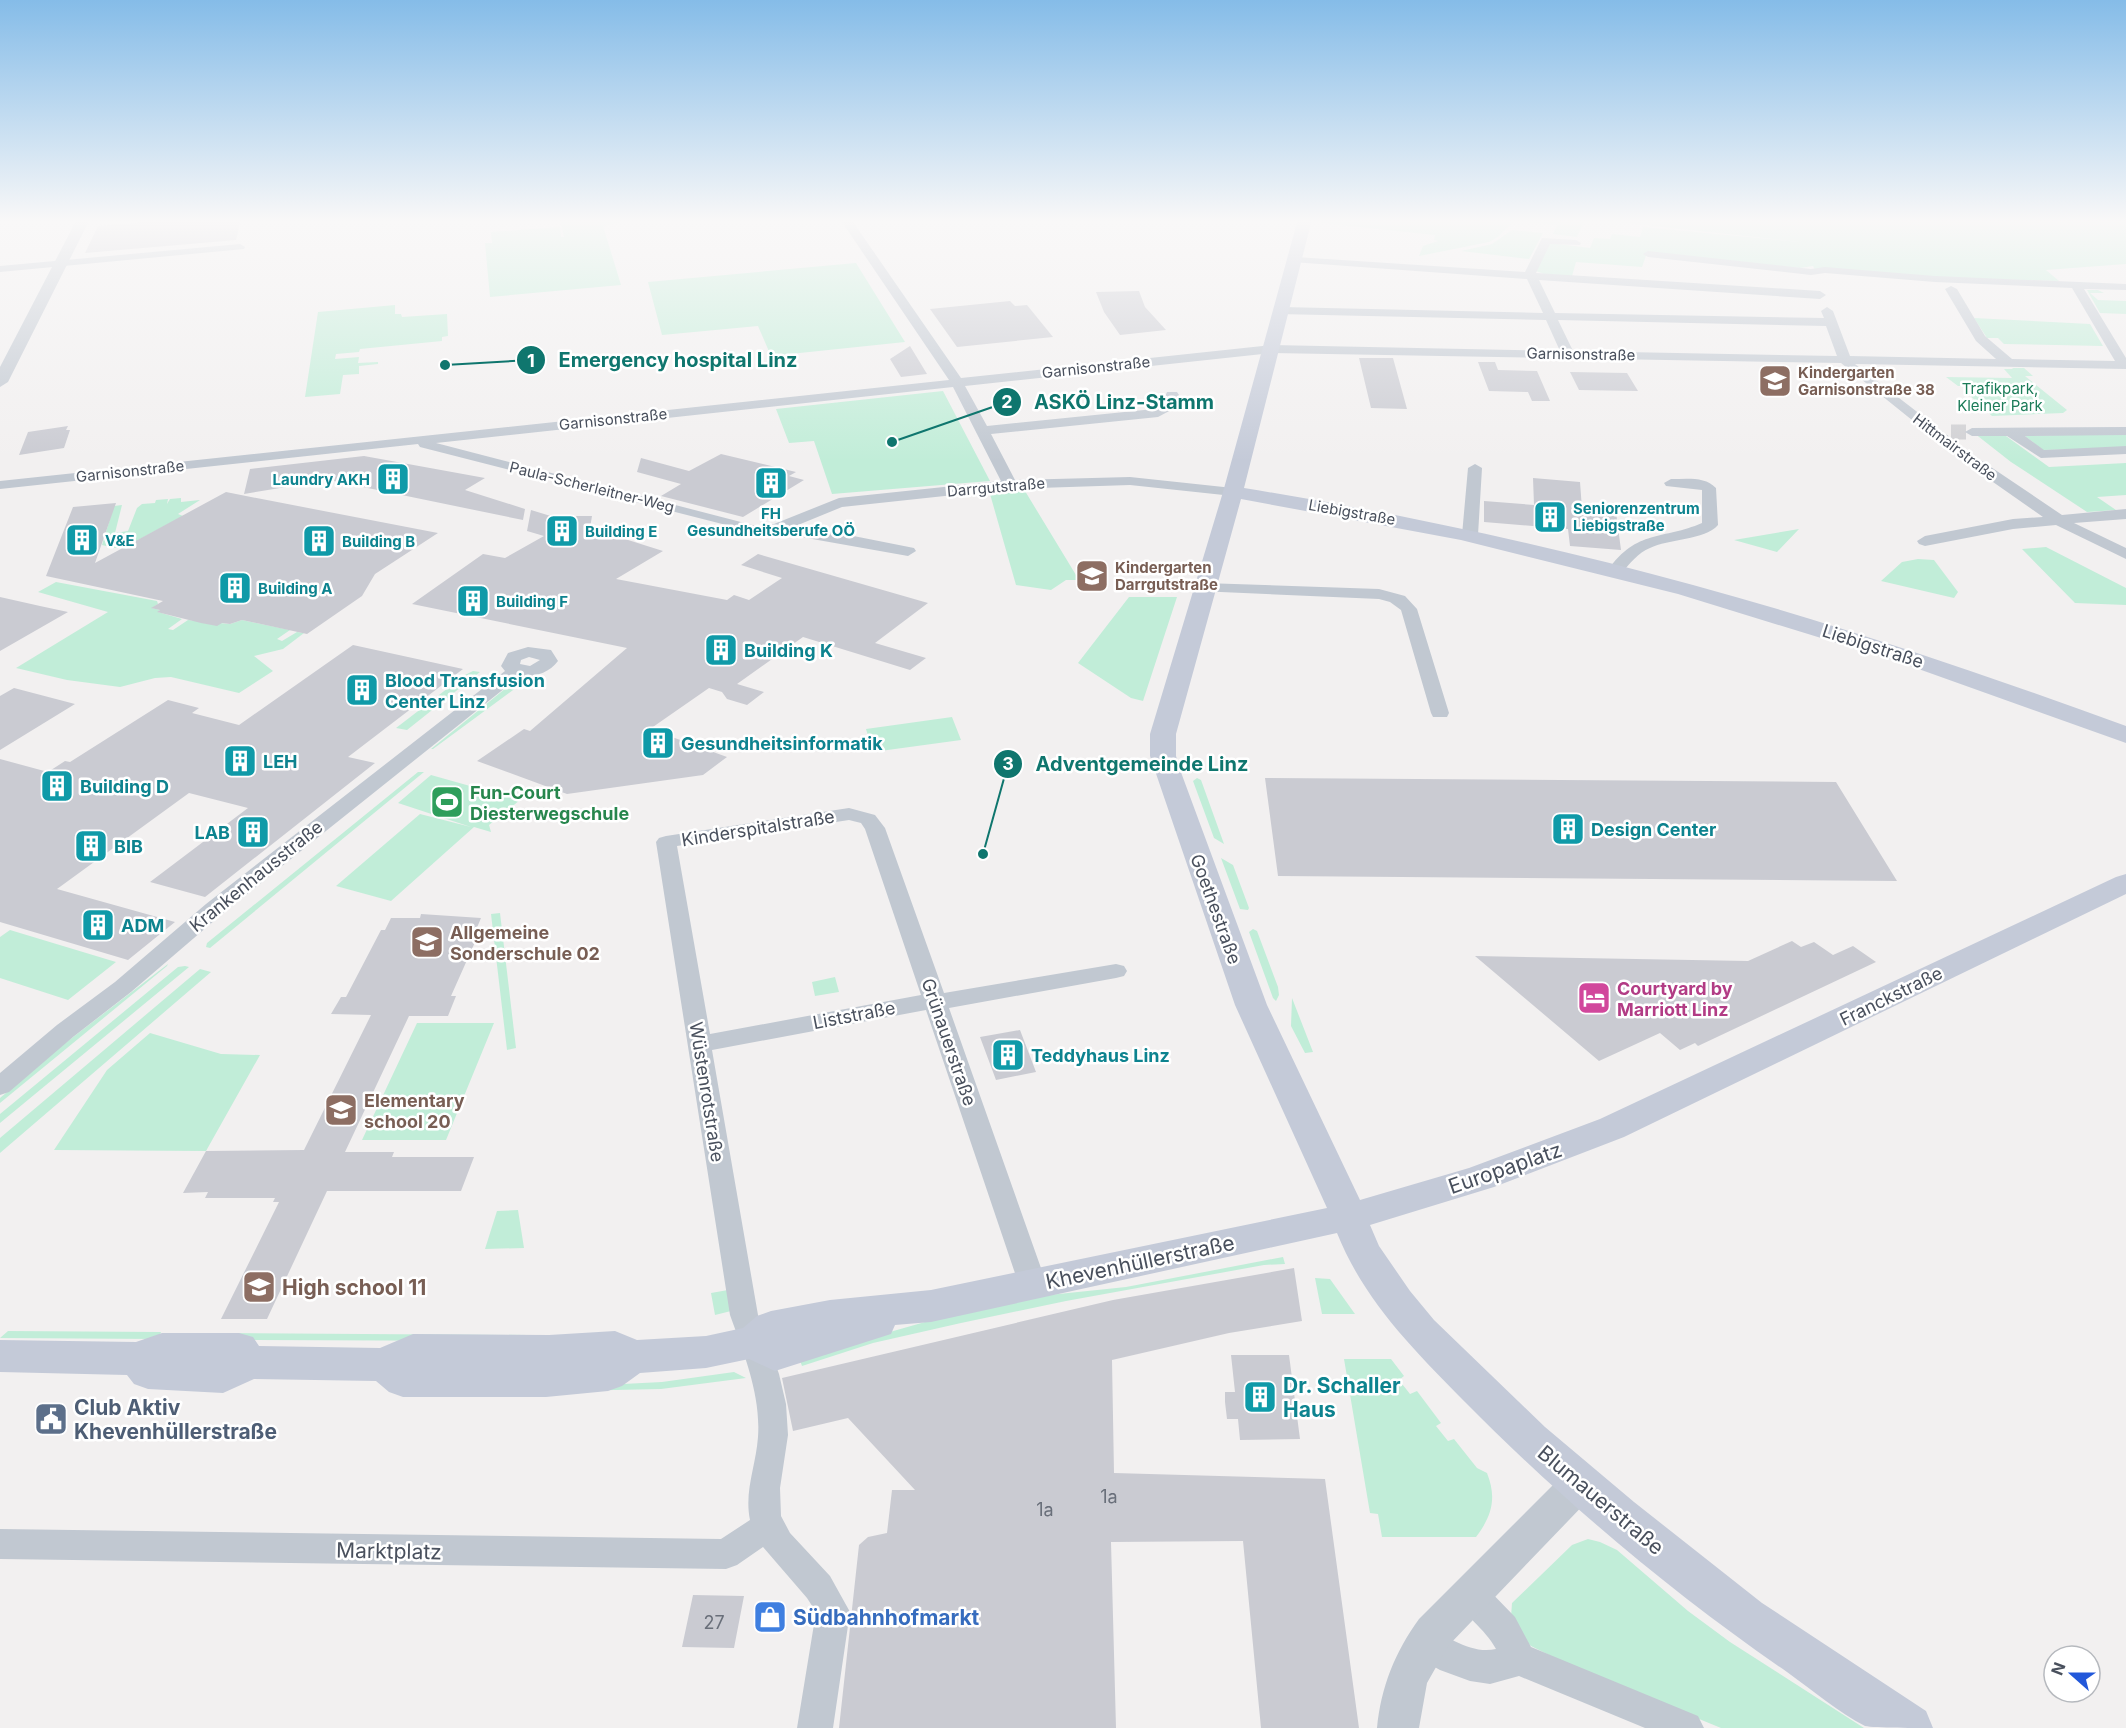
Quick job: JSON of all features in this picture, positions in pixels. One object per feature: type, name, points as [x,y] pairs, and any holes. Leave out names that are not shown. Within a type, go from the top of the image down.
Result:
[{"type":"main road","name":"Goethestraße","points":[[1285,300],[1233,492],[1167,715],[1163,734],[1163,756],[1251,1005],[1348,1217]]},
{"type":"main road","name":"Liebigstraße","points":[[1233,492],[1333,508],[1470,535],[1616,570],[1843,636],[1992,685],[2126,735]]},
{"type":"main road","name":"Franckstraße","points":[[1656,1108],[2126,884]]},
{"type":"main road","name":"Europaplatz","points":[[1348,1217],[1406,1202],[1556,1152],[1656,1108]]},
{"type":"main road","name":"Khevenhüllerstraße","points":[[754,1342],[775,1355],[931,1306],[1348,1217]]},
{"type":"main road","name":"Blumauerstraße","points":[[1348,1217],[1363,1252],[1396,1302],[1420,1331],[1530,1440],[1746,1618],[1909,1728]]},
{"type":"main road","points":[[0,1356],[138,1359],[148,1372],[223,1377],[249,1362],[384,1365],[403,1380],[546,1380],[608,1374],[632,1358],[706,1352],[754,1342]]},
{"type":"street","points":[[0,382],[42,300]]},
{"type":"street","points":[[900,300],[957,382],[1010,485]]},
{"type":"street","points":[[1541,300],[1568,354]]},
{"type":"street","name":"Hittmairstraße","points":[[1822,300],[1845,360],[1851,367],[1935,433],[2059,520],[2126,554]]},
{"type":"street","points":[[1957,300],[1980,338],[2009,363]]},
{"type":"street","points":[[2085,300],[2126,365]]},
{"type":"street","points":[[1282,311],[1831,322]]},
{"type":"street","name":"Garnisonstraße","points":[[0,485],[1272,349],[2126,365]]},
{"type":"street","points":[[982,431],[1158,412],[1168,406],[1172,395]]},
{"type":"street","points":[[1972,432],[2126,431]]},
{"type":"street","points":[[1935,433],[1951,432]]},
{"type":"street","points":[[2012,433],[2041,454],[2126,450]]},
{"type":"street","name":"Paula-Scherleitner-Weg","points":[[424,439],[425,444],[743,525],[764,533]]},
{"type":"street","points":[[1470,535],[1474,468]]},
{"type":"street","name":"Darrgutstraße","points":[[764,533],[825,507],[855,501],[1010,485],[1130,481],[1233,492]]},
{"type":"street","points":[[1616,570],[1636,548],[1705,528],[1712,521],[1709,488],[1702,484],[1671,483]]},
{"type":"street","points":[[1925,541],[1986,528],[2126,514]]},
{"type":"street","points":[[784,525],[801,532],[908,551]]},
{"type":"street","points":[[1204,588],[1379,594],[1396,597],[1409,609],[1440,713]]},
{"type":"street","name":"Krankenhausstraße","points":[[0,1086],[223,902],[517,670]]},
{"type":"street","name":"Kinderspitalstraße","points":[[666,842],[849,814]]},
{"type":"street","name":"Grünauerstraße","points":[[849,814],[868,819],[875,828],[1033,1285]]},
{"type":"street","name":"Wüstenrotstraße","points":[[666,842],[744,1315],[766,1377],[773,1433],[763,1490],[768,1526]]},
{"type":"street","name":"Liststraße","points":[[699,1044],[916,1003],[957,1000],[1116,971]]},
{"type":"street","points":[[1398,1728],[1404,1684],[1425,1643],[1580,1483]]},
{"type":"street","points":[[768,1526],[828,1596],[833,1612],[815,1728]]},
{"type":"street","name":"Marktplatz","points":[[0,1544],[726,1554],[768,1526]]},
{"type":"street","points":[[1470,1594],[1503,1628],[1504,1663]]},
{"type":"street","points":[[1425,1643],[1452,1658],[1470,1664],[1504,1663],[1555,1672],[1686,1728]]},
{"type":"green space","points":[[653,300],[879,300],[905,342],[771,356],[758,326],[662,335]]},
{"type":"green space","points":[[2092,300],[2126,301],[2126,314],[2100,313]]},
{"type":"green space","points":[[395,305],[395,314],[401,314],[402,317],[447,314],[448,336],[442,337],[442,341],[360,349],[359,352],[336,354],[335,359],[359,357],[358,363],[378,362],[378,364],[359,366],[359,374],[343,375],[340,394],[305,397],[318,312]]},
{"type":"green space","points":[[1974,318],[2090,324],[2103,346],[2004,344],[1998,338],[1987,338]]},
{"type":"green space","name":"Trafikpark, Kleiner Park","points":[[2024,368],[2033,376],[2025,376],[2067,410],[2063,413],[1992,416],[1964,390],[1974,390],[1971,386],[1958,386],[1946,377],[2012,378],[2004,369]]},
{"type":"green space","points":[[943,391],[990,481],[832,494],[814,441],[789,443],[776,409]]},
{"type":"green space","points":[[1974,433],[2006,436],[2049,467],[2126,463],[2126,495],[2097,497],[2116,510],[2087,512],[2011,462]]},
{"type":"green space","points":[[2126,433],[2126,448],[2043,450],[2025,436]]},
{"type":"green space","points":[[1025,491],[1079,580],[1066,580],[1051,590],[1016,585],[990,494]]},
{"type":"green space","points":[[181,498],[181,502],[200,500],[178,514],[183,516],[125,547],[114,548],[102,545],[114,506],[122,505],[115,533],[128,531],[137,508],[142,504],[168,499],[167,504],[170,499]]},
{"type":"green space","points":[[1799,529],[1777,552],[1734,540]]},
{"type":"green space","points":[[2046,547],[2126,588],[2126,605],[2075,603],[2022,549]]},
{"type":"green space","points":[[1918,559],[1934,560],[1958,592],[1954,598],[1881,581],[1902,562]]},
{"type":"green space","points":[[56,582],[157,601],[158,604],[152,608],[182,619],[168,629],[173,630],[188,620],[230,624],[242,620],[290,630],[277,639],[282,641],[297,632],[304,633],[283,649],[254,656],[273,671],[239,693],[171,677],[155,678],[120,687],[67,680],[16,668],[108,612],[38,592]]},
{"type":"green space","points":[[1129,597],[1177,597],[1143,701],[1131,698],[1078,663]]},
{"type":"green space","points":[[473,671],[480,672],[407,730],[396,728],[465,675]]},
{"type":"green space","points":[[516,680],[524,682],[431,749]]},
{"type":"green space","points":[[952,717],[961,740],[873,752],[866,729]]},
{"type":"green space","points":[[418,772],[424,772],[210,948],[206,947],[207,943]]},
{"type":"green space","points":[[431,775],[520,800],[489,825],[491,832],[474,827],[391,901],[336,886],[420,814],[471,827],[398,803]]},
{"type":"green space","points":[[1197,778],[1201,780],[1224,844],[1214,838],[1193,781]]},
{"type":"green space","points":[[1221,858],[1233,865],[1248,910],[1240,909]]},
{"type":"green space","points":[[500,913],[516,1048],[507,1050],[491,914]]},
{"type":"green space","points":[[1253,929],[1257,931],[1278,987],[1279,995],[1276,1001],[1249,932]]},
{"type":"green space","points":[[10,930],[116,962],[68,1000],[0,978],[0,937]]},
{"type":"green space","points":[[168,964],[0,1103],[0,1098],[64,1044]]},
{"type":"green space","points":[[178,967],[189,967],[0,1123],[0,1114]]},
{"type":"green space","points":[[200,969],[211,972],[0,1153],[0,1138]]},
{"type":"green space","points":[[835,977],[839,992],[815,996],[812,982]]},
{"type":"green space","points":[[1292,998],[1313,1052],[1305,1053],[1291,1026]]},
{"type":"green space","points":[[417,1023],[494,1023],[446,1140],[362,1140]]},
{"type":"green space","points":[[150,1033],[221,1054],[260,1055],[206,1151],[54,1150],[107,1070]]},
{"type":"green space","points":[[518,1210],[524,1248],[485,1249],[497,1211]]},
{"type":"green space","points":[[1283,1257],[1285,1264],[1264,1265],[1066,1301],[961,1323],[873,1343],[802,1366],[799,1358],[925,1322],[1049,1295],[1126,1287]]},
{"type":"green space","points":[[1315,1278],[1330,1279],[1355,1314],[1322,1314]]},
{"type":"green space","points":[[728,1290],[731,1311],[715,1315],[711,1293]]},
{"type":"green space","points":[[8,1331],[161,1332],[158,1339],[0,1338]]},
{"type":"green space","points":[[224,1333],[528,1335],[526,1341],[221,1340]]},
{"type":"green space","points":[[1344,1359],[1391,1359],[1404,1376],[1399,1380],[1410,1394],[1417,1391],[1441,1423],[1436,1426],[1448,1441],[1454,1439],[1477,1468],[1487,1473],[1492,1491],[1491,1506],[1486,1522],[1476,1537],[1382,1537],[1378,1514],[1370,1513]]},
{"type":"green space","points":[[734,1372],[746,1378],[661,1389],[567,1391],[564,1387],[662,1382]]},
{"type":"green space","points":[[1588,1539],[1617,1550],[1688,1611],[1730,1642],[1864,1728],[1721,1728],[1575,1668],[1531,1646],[1522,1638],[1511,1617],[1512,1603],[1572,1545]]},
{"type":"building","points":[[1099,300],[1142,300],[1145,307],[1166,330],[1120,335],[1104,312]]},
{"type":"building","points":[[1010,301],[1015,306],[1027,305],[1053,337],[957,347],[930,309]]},
{"type":"building","points":[[910,346],[927,374],[901,377],[890,359]]},
{"type":"building","points":[[1359,358],[1393,358],[1407,409],[1371,408]]},
{"type":"building","points":[[1478,362],[1495,362],[1498,370],[1537,371],[1550,401],[1532,401],[1528,392],[1489,391]]},
{"type":"building","points":[[1570,372],[1627,373],[1638,391],[1579,390]]},
{"type":"building","points":[[68,426],[66,430],[70,430],[64,448],[19,455],[28,432]]},
{"type":"building","points":[[721,454],[796,472],[789,476],[804,480],[743,517],[661,496],[681,484],[637,472],[641,458],[689,471]]},
{"type":"building","name":"Laundry AKH","points":[[364,456],[485,478],[465,490],[525,509],[523,520],[329,480],[244,494],[250,469]]},
{"type":"building","name":"Seniorenzentrum Liebigstraße","points":[[1533,478],[1580,482],[1582,509],[1616,512],[1621,550],[1570,546],[1568,529],[1484,522],[1484,501],[1534,505]]},
{"type":"building","points":[[226,492],[438,533],[375,574],[362,596],[307,634],[242,620],[217,626],[201,623],[157,612],[160,610],[151,608],[163,601],[46,576],[73,507],[116,503],[95,563]]},
{"type":"building","points":[[531,510],[567,521],[577,516],[592,516],[590,528],[663,551],[616,579],[727,600],[734,595],[749,600],[782,578],[741,565],[758,554],[928,603],[875,643],[926,658],[910,670],[803,637],[737,684],[764,692],[747,705],[727,699],[722,692],[709,688],[650,729],[727,757],[703,775],[567,794],[477,761],[524,729],[530,731],[627,648],[412,604],[483,554],[505,558],[544,536],[527,531]]},
{"type":"building","points":[[0,597],[40,606],[68,612],[0,651]]},
{"type":"building","points":[[353,645],[463,669],[348,757],[375,763],[205,897],[150,882],[248,808],[189,793],[57,889],[175,922],[128,960],[0,922],[0,759],[48,772],[65,761],[70,762],[168,700],[199,708],[192,713],[239,725]]},
{"type":"building","points":[[14,688],[75,704],[0,750],[0,696]]},
{"type":"building","name":"Design Center","points":[[1265,778],[1836,782],[1897,881],[1278,876]]},
{"type":"building","points":[[421,914],[481,918],[476,930],[480,931],[451,996],[456,996],[448,1016],[409,1016],[345,1152],[394,1152],[392,1157],[474,1157],[461,1191],[327,1191],[267,1319],[221,1319],[279,1202],[273,1202],[275,1198],[205,1198],[208,1192],[183,1193],[206,1151],[304,1150],[371,1015],[331,1014],[341,997],[346,997],[381,930],[385,930],[391,918],[420,918]]},
{"type":"building","name":"Courtyard by Marriott Linz","points":[[1792,941],[1801,947],[1814,942],[1833,955],[1853,946],[1876,962],[1698,1046],[1695,1043],[1680,1050],[1660,1033],[1599,1061],[1475,956],[1748,961]]},
{"type":"building","name":"Teddyhaus Linz","points":[[1020,1030],[1036,1072],[996,1080],[980,1037]]},
{"type":"building","points":[[1294,1268],[1302,1321],[1229,1333],[1112,1360],[1114,1473],[1325,1479],[1359,1728],[1261,1728],[1243,1541],[1111,1542],[1116,1728],[839,1728],[859,1545],[868,1537],[887,1533],[892,1490],[915,1490],[848,1418],[793,1431],[782,1378],[1113,1300]]},
{"type":"building","name":"Dr. Schaller Haus","points":[[1231,1355],[1289,1355],[1300,1439],[1240,1440],[1238,1419],[1227,1419],[1225,1402],[1225,1392],[1235,1392]]},
{"type":"building","points":[[693,1595],[744,1596],[734,1648],[682,1647]]},
{"type":"tunnel","points":[[1951,432],[1972,432]]},
{"type":"place","name":"Emergency hospital Linz","points":[[445,365]]},
{"type":"place","name":"Kindergarten Garnisonstraße 38","points":[[1775,381]]},
{"type":"place","name":"ASKÖ Linz-Stamm","points":[[892,442]]},
{"type":"place","name":"Laundry AKH","points":[[393,479]]},
{"type":"place","name":"FH Gesundheitsberufe OÖ","points":[[771,483]]},
{"type":"place","name":"Seniorenzentrum Liebigstraße","points":[[1550,517]]},
{"type":"place","name":"Building E","points":[[562,531]]},
{"type":"place","name":"V&E","points":[[82,540]]},
{"type":"place","name":"Building B","points":[[319,541]]},
{"type":"place","name":"Kindergarten Darrgutstraße","points":[[1092,576]]},
{"type":"place","name":"Building A","points":[[235,588]]},
{"type":"place","name":"Building F","points":[[473,601]]},
{"type":"place","name":"Building K","points":[[721,650]]},
{"type":"place","name":"Blood Transfusion Center Linz","points":[[362,690]]},
{"type":"place","name":"Gesundheitsinformatik","points":[[658,743]]},
{"type":"place","name":"LEH","points":[[240,761]]},
{"type":"place","name":"Building D","points":[[57,786]]},
{"type":"place","name":"Fun-Court Diesterwegschule","points":[[447,802]]},
{"type":"place","name":"Design Center","points":[[1568,829]]},
{"type":"place","name":"LAB","points":[[253,832]]},
{"type":"place","name":"BIB","points":[[91,846]]},
{"type":"place","name":"Adventgemeinde Linz","points":[[983,854]]},
{"type":"place","name":"ADM","points":[[98,925]]},
{"type":"place","name":"Allgemeine Sonderschule 02","points":[[427,942]]},
{"type":"place","name":"Courtyard by Marriott Linz","points":[[1594,998]]},
{"type":"place","name":"Teddyhaus Linz","points":[[1008,1055]]},
{"type":"place","name":"Elementary school 20","points":[[341,1110]]},
{"type":"place","name":"High school 11","points":[[259,1287]]},
{"type":"place","name":"Dr. Schaller Haus","points":[[1260,1397]]},
{"type":"place","name":"Club Aktiv Khevenhüllerstraße","points":[[51,1419]]},
{"type":"place","name":"Südbahnhofmarkt","points":[[770,1617]]}]
